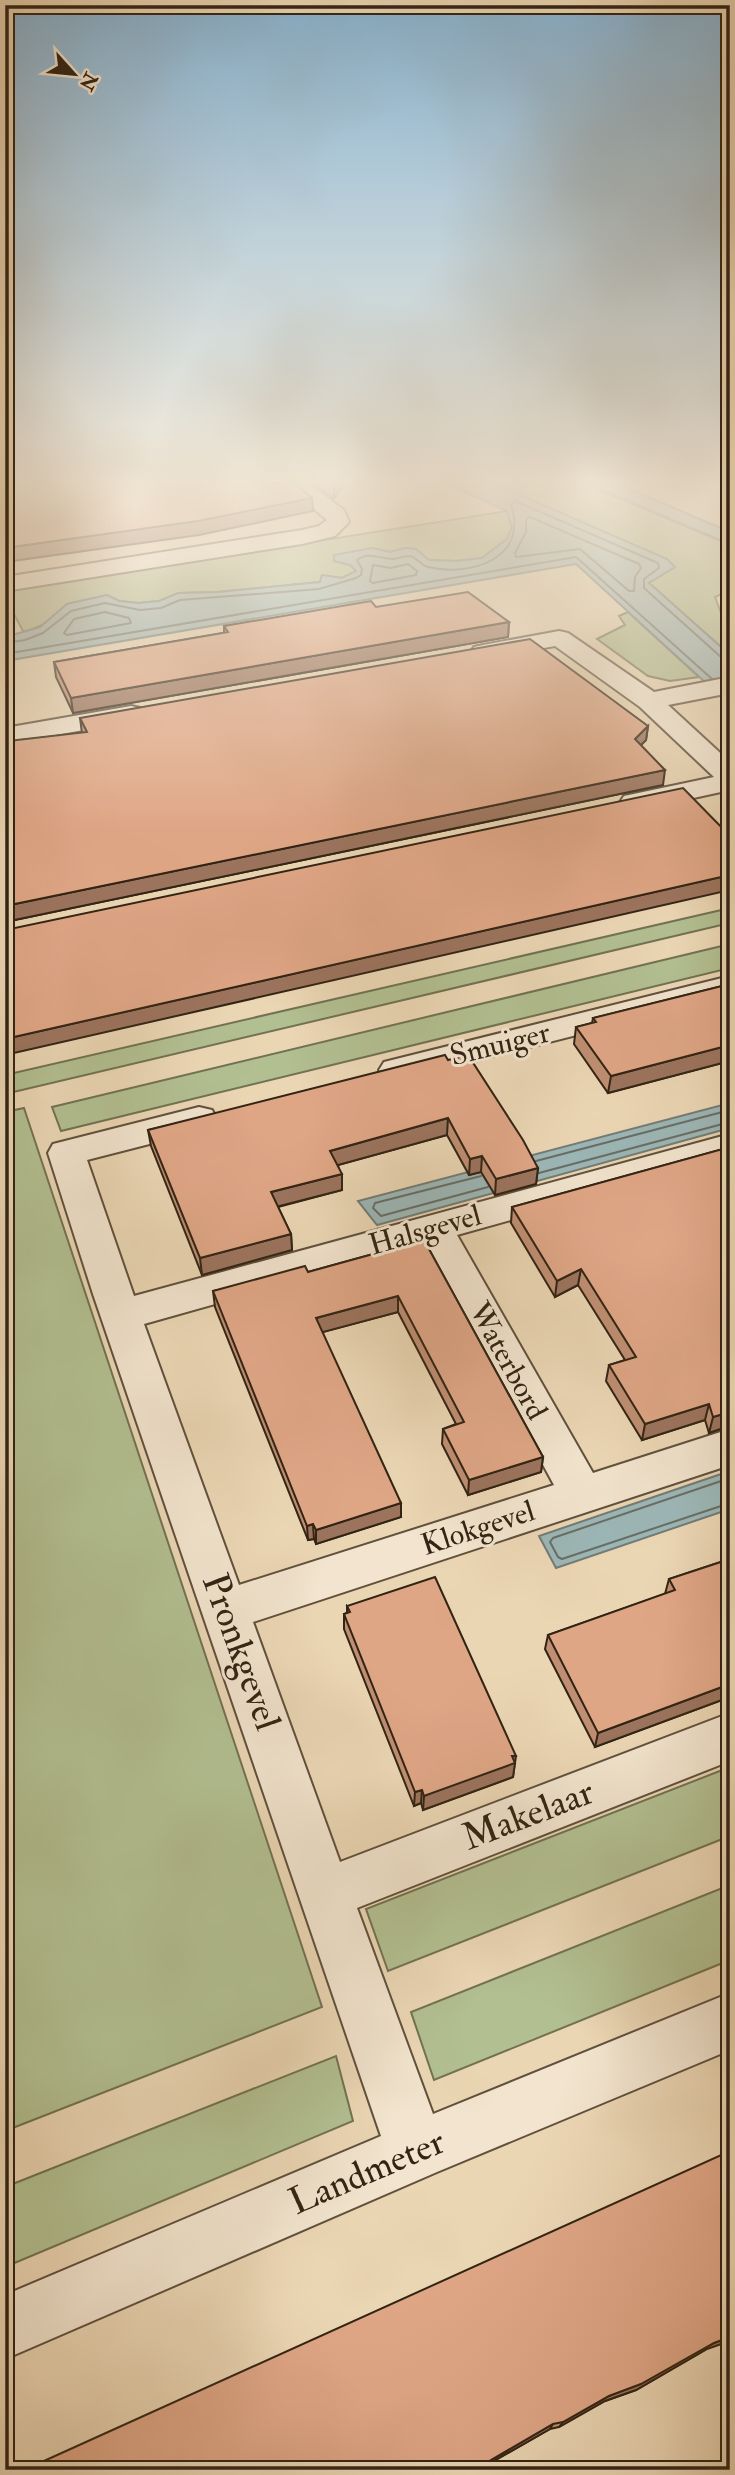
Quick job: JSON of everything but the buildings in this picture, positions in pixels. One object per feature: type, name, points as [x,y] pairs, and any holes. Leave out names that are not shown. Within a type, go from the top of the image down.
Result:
[{"type":"street","points":[[463,655],[559,638],[649,701],[730,777]]},
{"type":"street","points":[[649,701],[730,685]]},
{"type":"street","points":[[5,736],[161,709]]},
{"type":"street","points":[[610,807],[730,782]]},
{"type":"street","name":"Smuiger","points":[[368,1077],[730,986]]},
{"type":"street","name":"Pronkgevel","points":[[236,1110],[66,1153],[416,2151]]},
{"type":"street","name":"Halsgevel","points":[[121,1315],[730,1146]]},
{"type":"street","name":"Waterbord","points":[[434,1228],[583,1494]]},
{"type":"street","name":"Klokgevel","points":[[226,1610],[730,1447]]},
{"type":"street","name":"Makelaar","points":[[326,1894],[730,1737]]},
{"type":"street","name":"Landmeter","points":[[5,2327],[416,2151],[730,2021]]},
{"type":"green space","points":[[6,598],[91,598],[67,604],[51,621],[24,633]]},
{"type":"green space","points":[[114,598],[165,598],[139,603]]},
{"type":"green space","points":[[667,598],[716,598],[723,618],[730,622],[730,655]]},
{"type":"green space","points":[[628,612],[699,677],[670,681],[648,676],[597,639],[625,625],[619,616]]},
{"type":"green space","points":[[730,908],[730,923],[5,1094],[5,1075]]},
{"type":"green space","points":[[730,944],[730,968],[61,1131],[52,1107]]},
{"type":"green space","points":[[24,1108],[322,2007],[5,2131],[5,1112]]},
{"type":"green space","points":[[730,1767],[730,1836],[388,1971],[366,1909]]},
{"type":"green space","points":[[730,1885],[730,1960],[434,2080],[411,2012]]},
{"type":"green space","points":[[336,2056],[353,2121],[5,2267],[5,2187]]},
{"type":"water","points":[[91,598],[114,598],[139,603],[165,598],[373,598],[5,661],[5,637],[40,627],[67,604]]},
{"type":"water","points":[[614,598],[666,598],[730,655],[730,705]]},
{"type":"water","points":[[730,1103],[730,1128],[377,1225],[358,1201]]},
{"type":"water","points":[[730,1471],[730,1509],[556,1568],[539,1536]]}]
